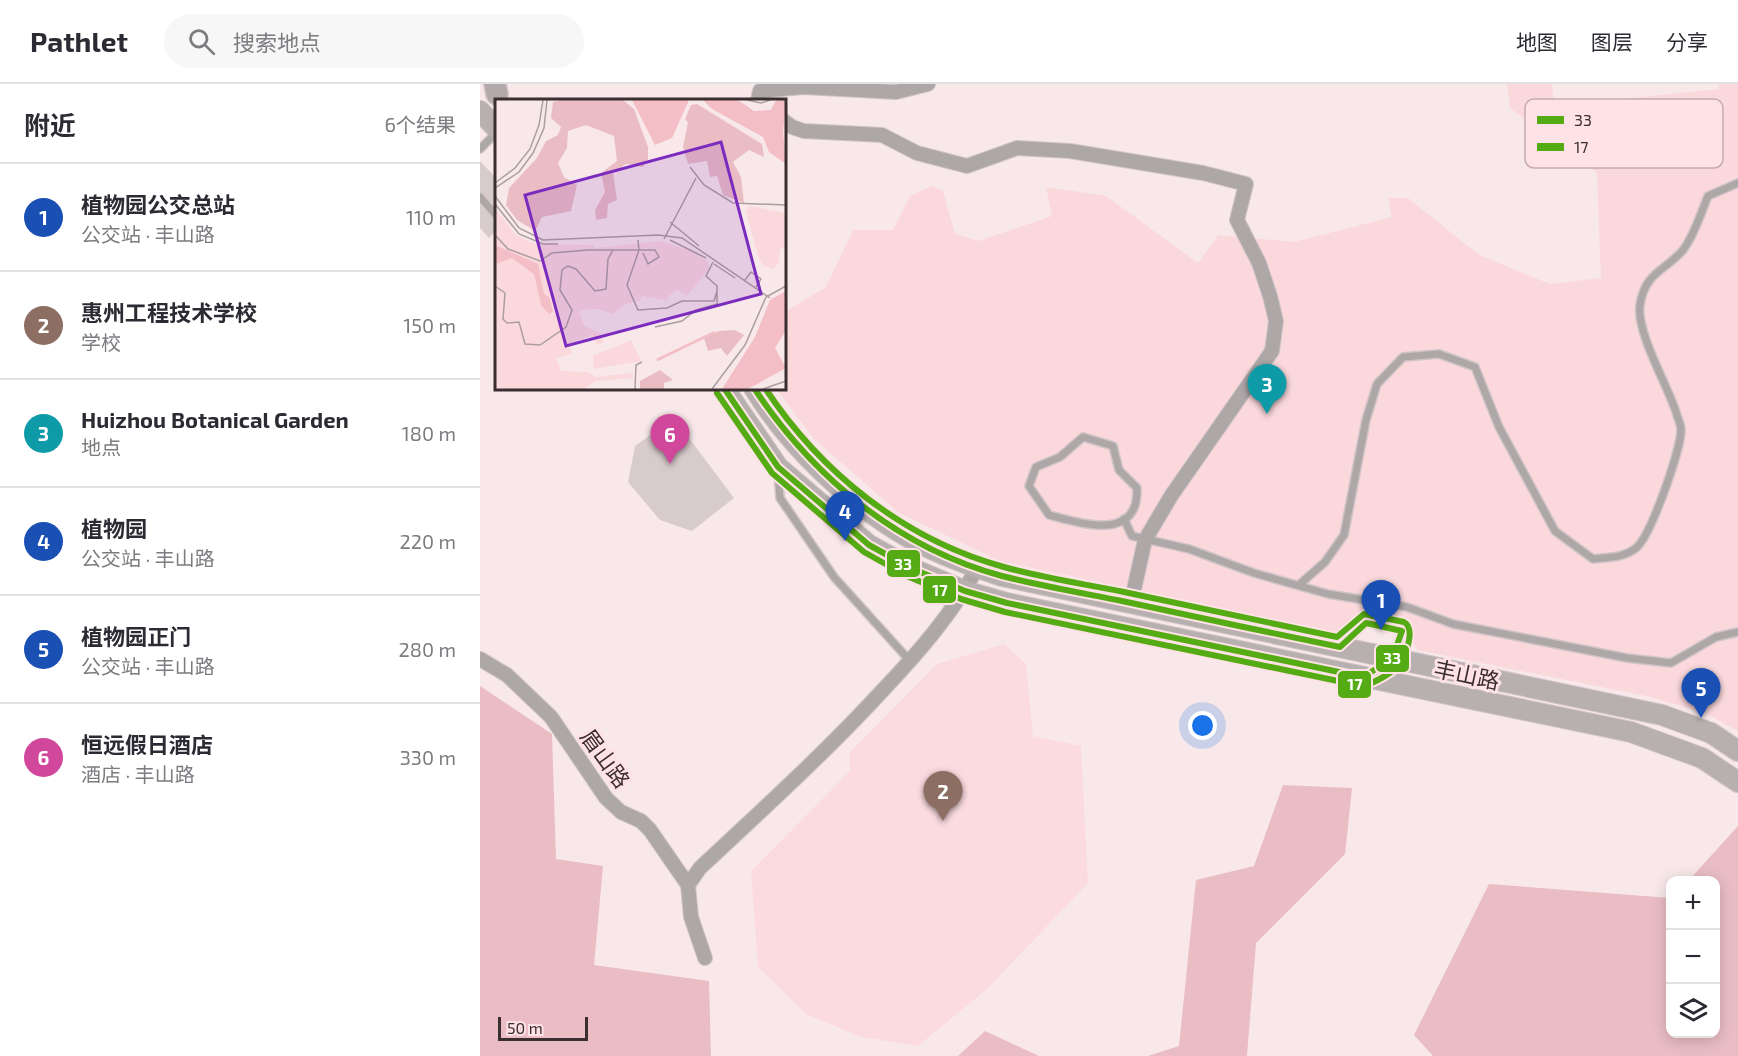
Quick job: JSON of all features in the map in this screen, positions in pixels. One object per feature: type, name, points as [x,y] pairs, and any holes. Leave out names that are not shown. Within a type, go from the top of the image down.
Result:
[{"type":"main road","name":"丰山路","points":[[725,390],[778,467],[868,545],[911,568],[965,591],[1007,603],[1631,732],[1701,758],[1738,782]]},
{"type":"main road","name":"丰山路","points":[[755,390],[765,407],[808,458],[867,509],[911,539],[977,568],[1002,576],[1662,715],[1711,733],[1738,751]]},
{"type":"main road","points":[[1363,677],[1392,659]]},
{"type":"street","points":[[758,99],[760,91],[803,87],[896,92],[928,84]]},
{"type":"street","points":[[786,122],[804,131],[882,135],[917,153],[967,166],[1017,148],[1070,151],[1203,173],[1246,184],[1237,220],[1259,263],[1270,296],[1276,321],[1272,351],[1171,496],[1145,540],[1131,603]]},
{"type":"street","points":[[688,885],[700,868],[840,737],[910,662],[965,591],[977,568]]},
{"type":"street","name":"眉山路","points":[[480,659],[507,675],[551,717],[606,798],[621,812],[640,821],[650,831],[688,885],[691,917],[705,958]]},
{"type":"lane","points":[[480,149],[489,123]]},
{"type":"lane","points":[[1300,584],[1325,562],[1344,535],[1366,420],[1377,384],[1403,357],[1439,354],[1475,367],[1499,427],[1555,531],[1593,559],[1620,557],[1638,547],[1656,514],[1681,429],[1667,387],[1646,340],[1639,309],[1643,289],[1656,271],[1683,249],[1708,196],[1738,183]]},
{"type":"lane","points":[[480,197],[495,214]]},
{"type":"lane","points":[[1083,437],[1113,446],[1119,470],[1137,488],[1134,508],[1124,519],[1107,525],[1079,523],[1049,515],[1029,486],[1035,468],[1060,458],[1083,437]]},
{"type":"lane","points":[[778,467],[780,498],[834,577],[910,662]]},
{"type":"lane","points":[[1124,519],[1132,536],[1189,549],[1254,573],[1356,600],[1407,607],[1453,624],[1627,658],[1671,663],[1716,637],[1738,632]]},
{"type":"lane","points":[[1340,648],[1366,623],[1402,631],[1392,659]]},
{"type":"shaded area","points":[[1507,84],[1552,84],[1553,99],[1525,99],[1525,119],[1510,108]]},
{"type":"shaded area","points":[[1719,84],[1738,84],[1738,731],[1707,714],[1651,697],[1417,650],[1404,625],[1361,614],[1340,633],[1000,561],[899,513],[814,439],[777,390],[786,390],[786,311],[826,287],[853,230],[893,230],[910,196],[932,186],[943,191],[955,234],[979,241],[1052,216],[1046,187],[1106,196],[1198,263],[1218,235],[1294,242],[1392,217],[1388,198],[1408,198],[1479,255],[1550,284],[1601,278],[1597,173],[1590,168],[1723,168],[1723,99],[1622,99],[1719,89]]},
{"type":"shaded area","points":[[1004,644],[1026,664],[1033,736],[1081,746],[1088,883],[987,989],[918,1046],[861,1037],[806,1014],[758,967],[751,871],[850,771],[850,752],[937,664]]},
{"type":"shaded area","points":[[480,686],[552,734],[556,859],[603,866],[594,965],[709,981],[711,1056],[480,1056]]},
{"type":"shaded area","points":[[1283,785],[1352,788],[1345,854],[1256,943],[1247,1056],[1148,1056],[1179,1046],[1196,880],[1254,866]]},
{"type":"shaded area","points":[[1738,826],[1738,1056],[1433,1056],[1414,1035],[1489,884],[1666,898],[1666,1038],[1720,1038],[1720,876],[1693,876]]},
{"type":"shaded area","points":[[985,1031],[1039,1056],[958,1056]]},
{"type":"building","points":[[480,161],[495,177],[495,206],[480,191]]},
{"type":"building","points":[[480,205],[495,220],[495,232],[489,238],[480,228]]},
{"type":"building","points":[[674,418],[734,498],[692,531],[660,520],[628,482],[635,446]]},
{"type":"transit line","name":"33","points":[[725,390],[778,467],[869,545],[911,568],[965,591],[1007,603],[1363,677],[1392,659],[1402,631],[1366,623],[1340,647],[1032,583],[964,564],[893,528],[861,505],[803,451],[755,390]]},
{"type":"transit line","name":"17","points":[[717,393],[772,473],[864,552],[907,576],[961,599],[1005,612],[1362,686],[1377,681],[1392,671],[1399,665],[1404,655],[1410,636],[1408,625],[1404,622],[1364,614],[1337,637],[1034,574],[968,555],[933,540],[868,499],[812,448],[766,390]]},
{"type":"place","name":"Huizhou Botanical Garden","points":[[1267,414]]},
{"type":"place","name":"恒远假日酒店","points":[[670,464]]},
{"type":"place","name":"植物园","points":[[845,541]]},
{"type":"place","name":"植物园公交总站","points":[[1381,630]]},
{"type":"place","name":"植物园正门","points":[[1701,718]]},
{"type":"place","name":"惠州工程技术学校","points":[[943,821]]}]
